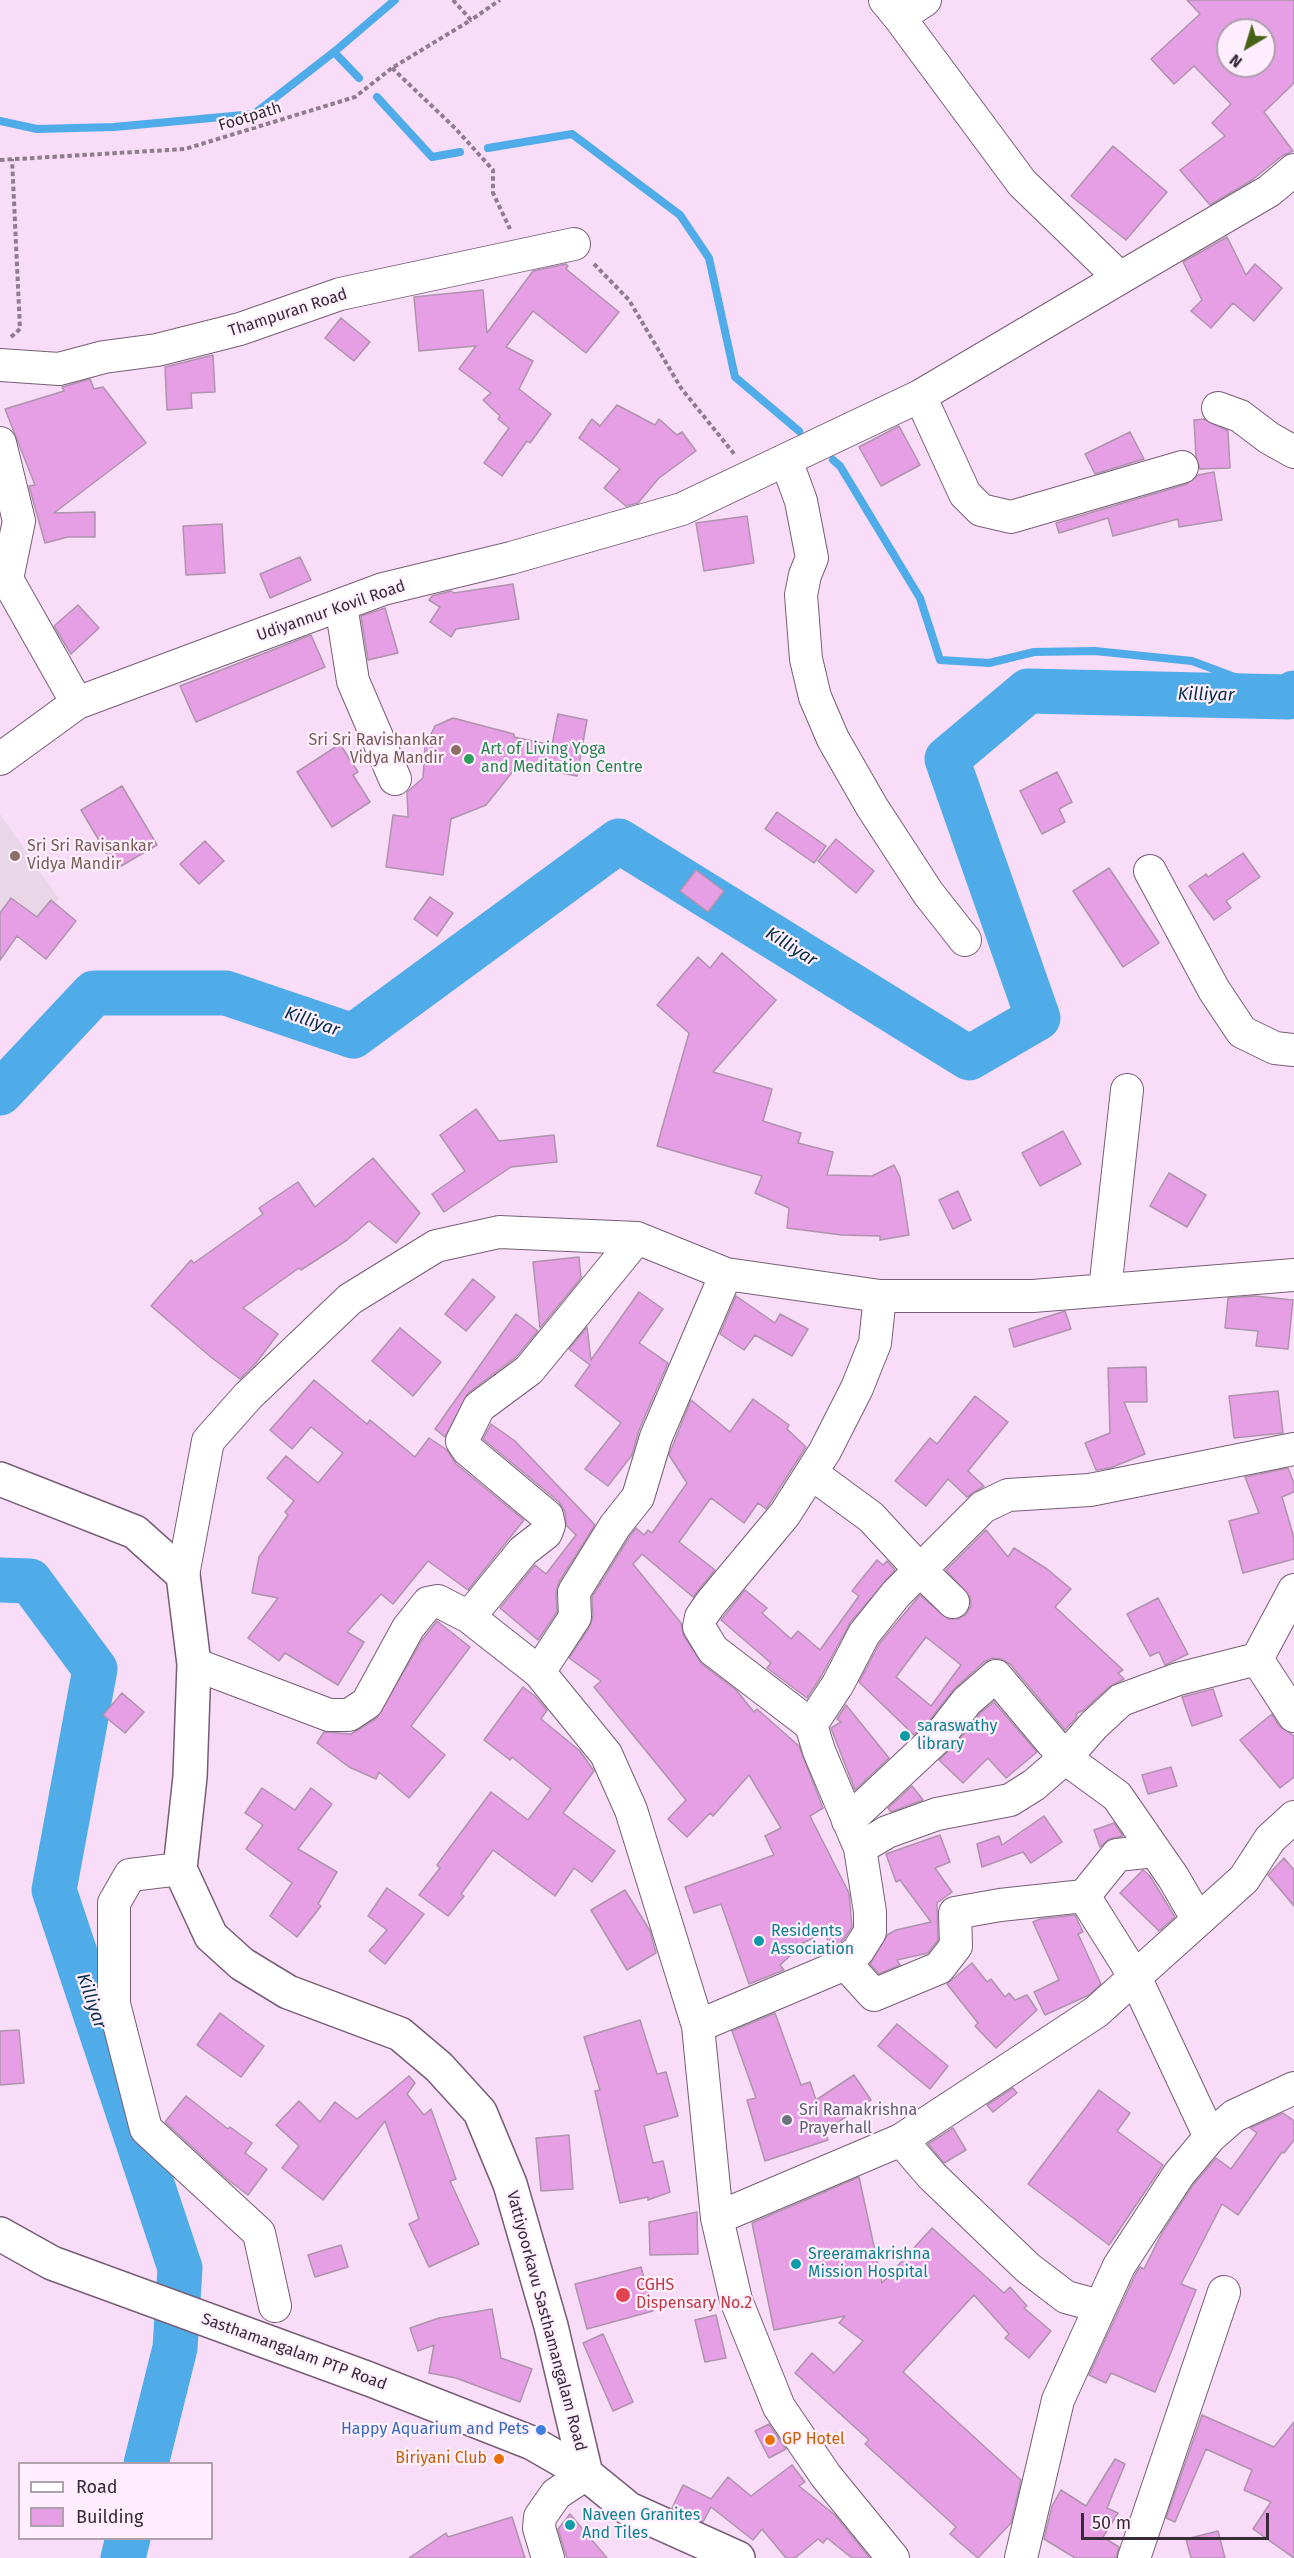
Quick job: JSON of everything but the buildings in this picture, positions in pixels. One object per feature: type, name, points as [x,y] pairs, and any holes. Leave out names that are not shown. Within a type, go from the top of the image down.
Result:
[{"type":"main road","points":[[0,1479],[135,1532],[183,1575],[194,1664],[190,1777],[180,1869]]},
{"type":"main road","name":"Vattiyoorkavu Sasthamangalam Road","points":[[180,1869],[211,1936],[242,1964],[288,1992],[400,2034],[439,2067],[480,2112],[510,2184],[551,2326],[586,2474],[629,2509],[715,2550],[738,2558]]},
{"type":"main road","name":"Sasthamangalam PTP Road","points":[[0,2234],[52,2263],[369,2379],[532,2443],[586,2474]]},
{"type":"street","points":[[925,0],[892,8],[1022,183],[1120,278]]},
{"type":"street","name":"Udiyannur Kovil Road","points":[[0,759],[77,703],[341,605],[383,590],[511,558],[682,509],[920,396],[1269,191],[1294,170]]},
{"type":"street","name":"Thampuran Road","points":[[3,353],[59,369],[104,357],[157,350],[240,329],[340,294],[574,244]]},
{"type":"street","points":[[920,396],[965,494],[981,510],[1011,517],[1182,467]]},
{"type":"street","points":[[1218,408],[1240,416],[1269,438],[1294,452]]},
{"type":"street","points":[[0,443],[19,521],[4,580],[77,703]]},
{"type":"street","points":[[786,460],[801,501],[812,558],[805,574],[801,595],[806,659],[815,697],[833,739],[872,807],[927,893],[965,940]]},
{"type":"street","points":[[341,605],[353,681],[395,779]]},
{"type":"street","points":[[1150,871],[1214,990],[1242,1032],[1275,1048],[1294,1050]]},
{"type":"street","points":[[1105,1290],[1127,1090]]},
{"type":"street","points":[[183,1575],[208,1441],[248,1396],[350,1299],[436,1246],[499,1232],[637,1238],[726,1275],[880,1296],[1034,1296],[1294,1275]]},
{"type":"street","points":[[469,1617],[523,1551],[546,1533],[549,1525],[547,1516],[468,1450],[462,1441],[479,1407],[529,1370],[637,1238]]},
{"type":"street","points":[[539,1672],[575,1617],[574,1592],[615,1526],[638,1497],[656,1437],[726,1275]]},
{"type":"street","points":[[698,2026],[838,1967],[858,1951],[870,1932],[870,1912],[854,1834],[819,1751],[811,1725],[713,1650],[699,1627],[701,1617],[710,1604],[785,1514],[825,1451],[857,1388],[875,1343],[880,1296]]},
{"type":"street","points":[[811,1725],[838,1684],[864,1634],[896,1594],[983,1507],[1008,1495],[1090,1490],[1294,1449]]},
{"type":"street","points":[[811,1473],[871,1517],[953,1602]]},
{"type":"street","points":[[854,1834],[887,1832],[937,1814],[1010,1800],[1034,1785],[1065,1758],[1094,1725],[1122,1700],[1178,1679],[1257,1659],[1294,1590]]},
{"type":"street","points":[[194,1664],[329,1715],[349,1715],[366,1704],[408,1628],[428,1604],[438,1601],[469,1617],[539,1672],[606,1754],[631,1810],[698,2026],[717,2218],[736,2300],[779,2407],[826,2476],[893,2558]]},
{"type":"street","points":[[1257,1659],[1294,1716]]},
{"type":"street","points":[[854,1834],[968,1701],[996,1676],[1065,1758],[1117,1796],[1198,1920]]},
{"type":"street","points":[[717,2218],[901,2140],[1096,2012],[1244,1879],[1270,1839],[1294,1817]]},
{"type":"street","points":[[844,1962],[874,1995],[939,1968],[956,1946],[955,1913],[1000,1905],[1084,1896],[1117,1855],[1155,1851]]},
{"type":"street","points":[[180,1869],[130,1875],[114,1903],[114,2004],[146,2129],[259,2233],[275,2306]]},
{"type":"street","points":[[1084,1896],[1134,1977],[1210,2137]]},
{"type":"street","points":[[1022,2558],[1058,2400],[1119,2266],[1179,2174],[1210,2137],[1234,2116],[1294,2088]]},
{"type":"street","points":[[901,2140],[932,2176],[1028,2268],[1066,2297],[1099,2306]]},
{"type":"street","points":[[1134,2558],[1224,2292]]},
{"type":"street","points":[[548,2558],[539,2528],[540,2517],[556,2494],[586,2474]]},
{"type":"path","points":[[453,0],[471,20]]},
{"type":"path","name":"Footpath","points":[[0,160],[185,149],[355,97],[392,68],[500,0]]},
{"type":"path","points":[[3,353],[20,329],[12,159]]},
{"type":"shaded area","name":"Sri Sri Ravisankar Vidya Mandir","points":[[0,814],[59,899],[0,953]]},
{"type":"waterway","points":[[334,52],[395,0]]},
{"type":"waterway","points":[[0,121],[37,129],[114,127],[254,114],[334,52],[359,78]]},
{"type":"waterway","points":[[377,97],[432,157],[460,152]]},
{"type":"waterway","points":[[488,148],[572,134],[680,215],[709,258],[735,377],[799,431]]},
{"type":"waterway","points":[[833,460],[840,466],[920,598],[940,660],[989,663],[1034,652],[1095,651],[1192,661],[1288,697]]},
{"type":"waterway","name":"Killiyar","points":[[0,1093],[94,993],[226,993],[353,1036],[619,841],[969,1058],[1038,1018],[947,759],[1028,691],[1288,697],[1294,693]]},
{"type":"waterway","name":"Killiyar","points":[[0,1580],[30,1581],[95,1669],[54,1890],[180,2268],[175,2348],[146,2462]]},
{"type":"waterway","name":"Killiyar","points":[[123,2558],[128,2540]]},
{"type":"place","name":"Sri Sri Ravishankar Vidya Mandir","points":[[456,750]]},
{"type":"place","name":"Art of Living Yoga and Meditation Centre","points":[[469,759]]},
{"type":"place","name":"Sri Sri Ravisankar Vidya Mandir","points":[[15,856]]},
{"type":"place","name":"saraswathy library","points":[[905,1736]]},
{"type":"place","name":"Residents Association","points":[[759,1941]]},
{"type":"place","name":"Sri Ramakrishna Prayerhall","points":[[787,2120]]},
{"type":"place","name":"Sreeramakrishna Mission Hospital","points":[[796,2264]]},
{"type":"place","name":"CGHS Dispensary No.2","points":[[623,2295]]},
{"type":"place","name":"Happy Aquarium and Pets","points":[[541,2430]]},
{"type":"place","name":"GP Hotel","points":[[770,2440]]},
{"type":"place","name":"Biriyani Club","points":[[499,2459]]},
{"type":"place","name":"Naveen Granites And Tiles","points":[[570,2525]]}]
